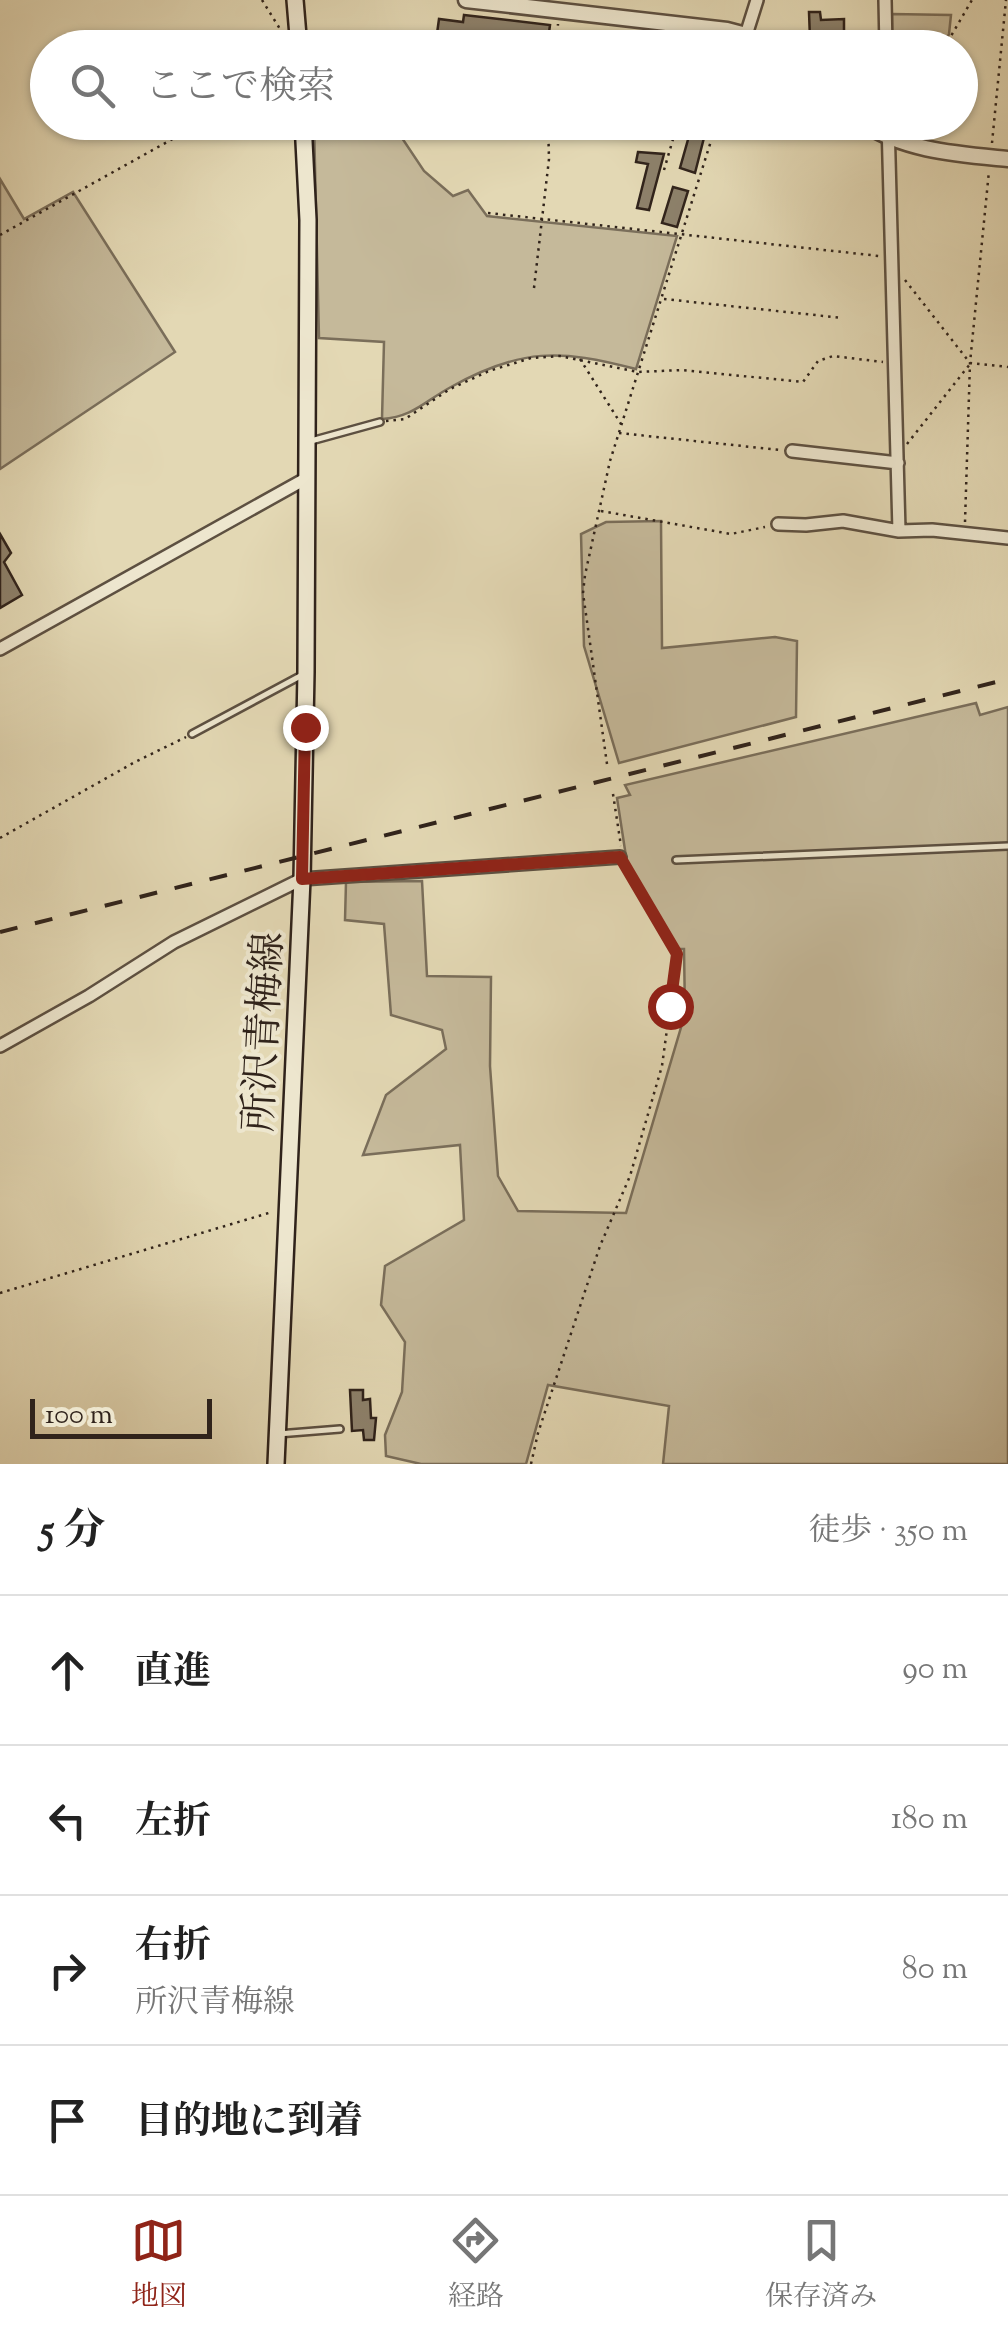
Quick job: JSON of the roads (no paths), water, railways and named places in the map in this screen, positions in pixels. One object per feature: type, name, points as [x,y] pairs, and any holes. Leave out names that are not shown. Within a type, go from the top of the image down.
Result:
[{"type":"main road","points":[[294,30],[295,0]]},
{"type":"main road","name":"所沢青梅線","points":[[276,1464],[302,879],[308,442],[308,220],[304,140]]},
{"type":"street","points":[[466,0],[564,5],[719,30]]},
{"type":"street","points":[[748,30],[757,0]]},
{"type":"street","points":[[886,0],[886,30]]},
{"type":"street","points":[[890,140],[899,531]]},
{"type":"street","points":[[894,140],[934,150],[1008,159]]},
{"type":"street","points":[[792,451],[898,463]]},
{"type":"street","points":[[0,649],[307,478]]},
{"type":"street","points":[[778,524],[842,521],[899,531],[932,530],[1008,538]]},
{"type":"street","points":[[0,1046],[174,942],[302,879],[620,857]]},
{"type":"lane","points":[[308,442],[380,422]]},
{"type":"lane","points":[[192,734],[306,672]]},
{"type":"lane","points":[[676,860],[1008,846]]},
{"type":"lane","points":[[276,1434],[340,1428]]},
{"type":"railway","points":[[0,932],[1008,679]]}]
